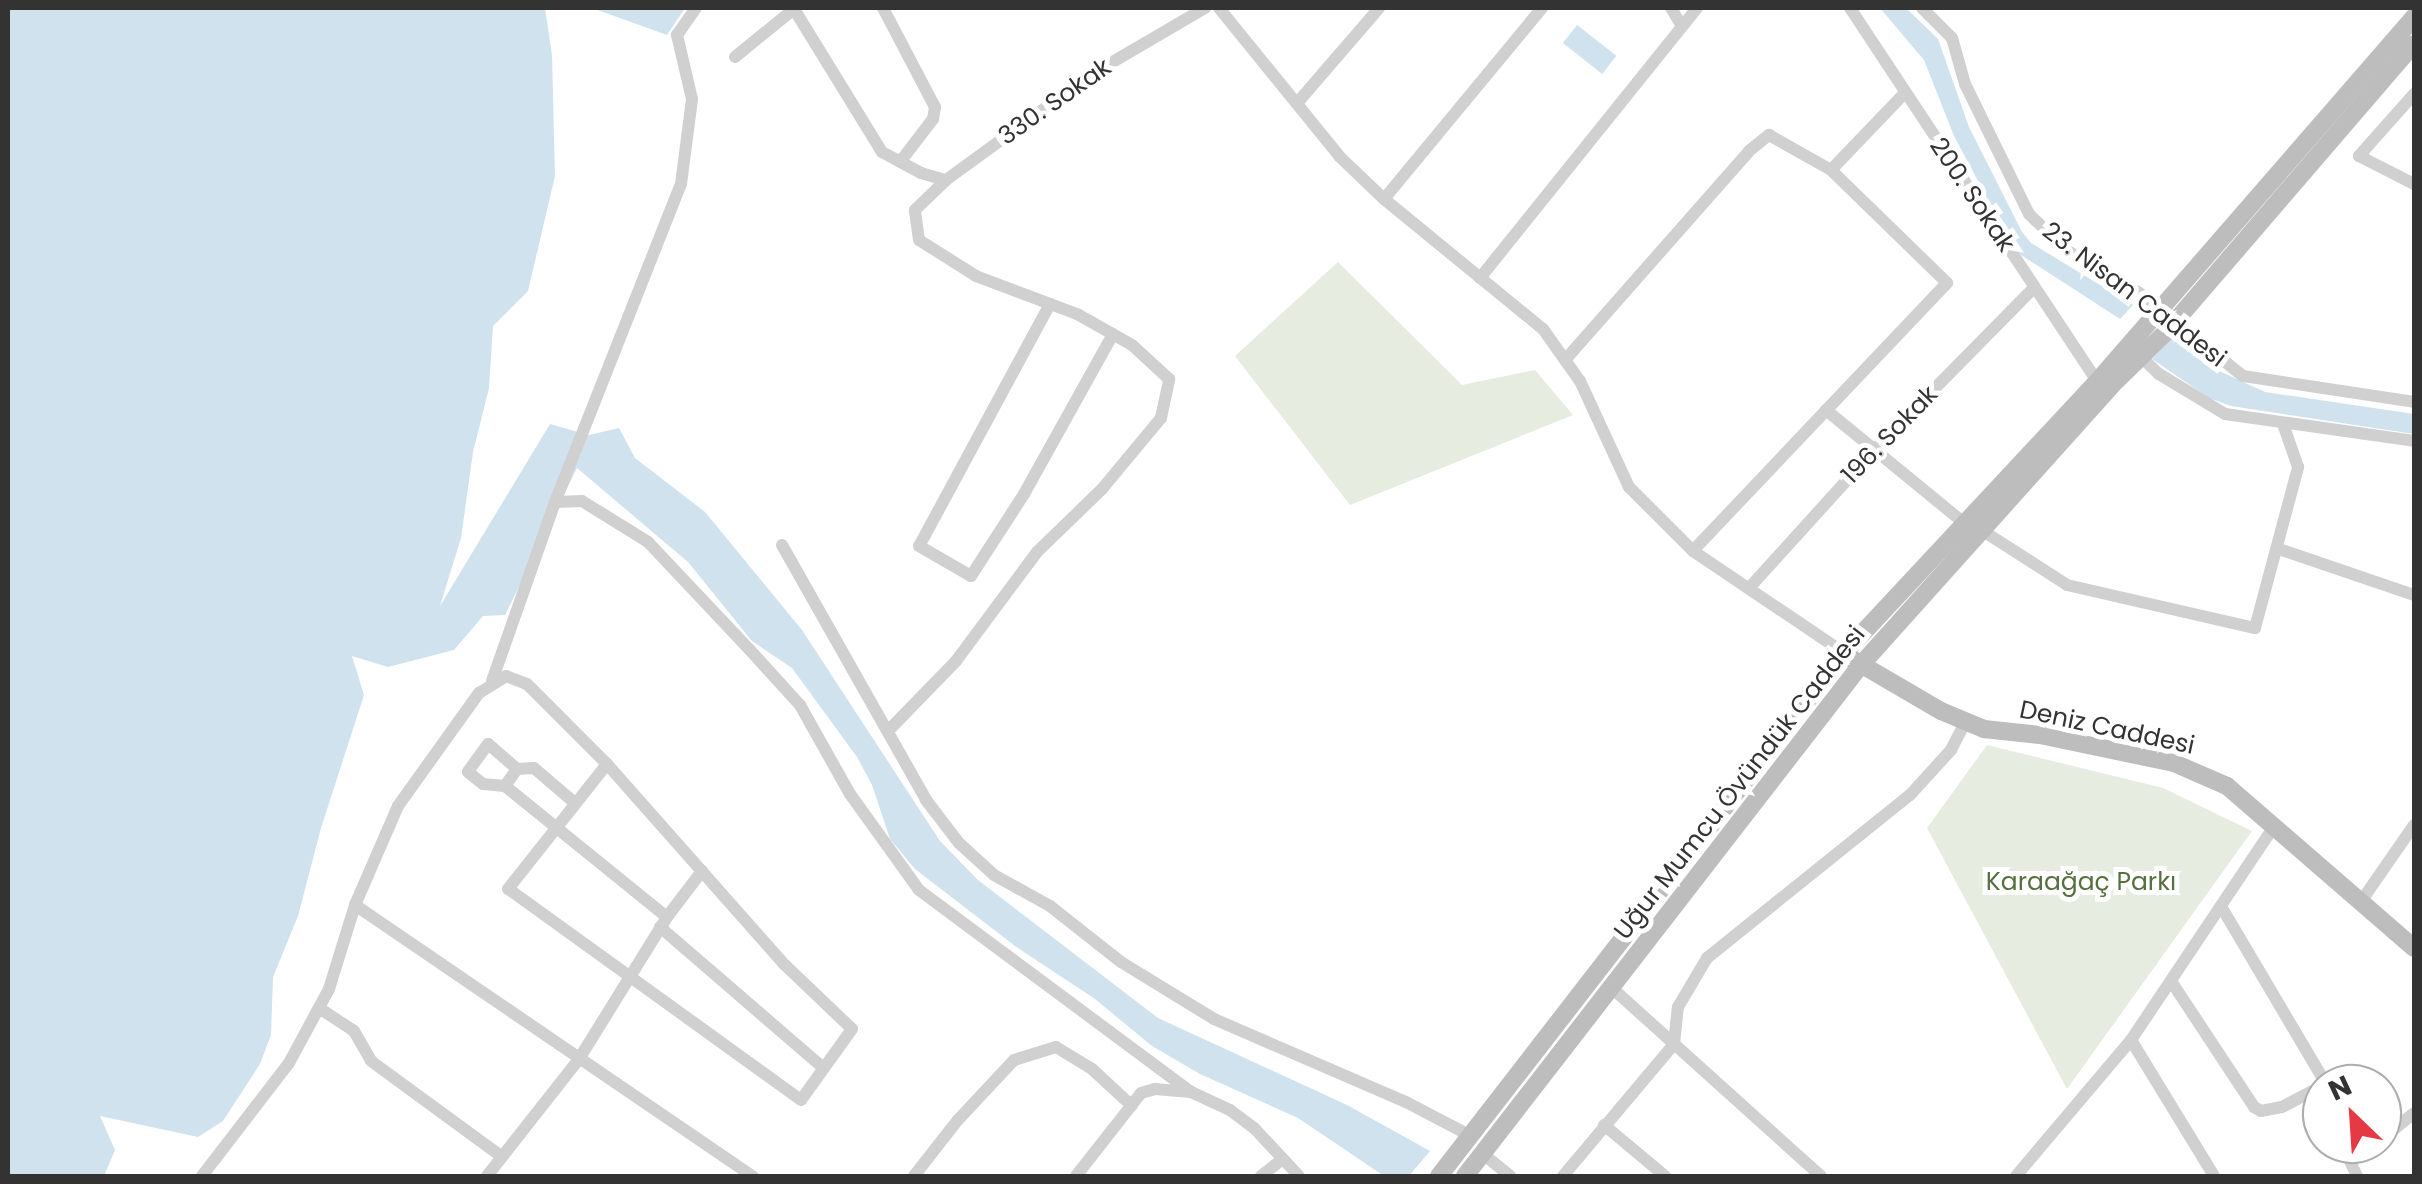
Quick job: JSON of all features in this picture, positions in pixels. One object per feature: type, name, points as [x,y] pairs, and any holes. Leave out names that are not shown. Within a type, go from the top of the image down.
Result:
[{"type":"street","points":[[202,1176],[288,1064],[319,1008],[356,905],[398,806],[436,747],[492,682],[555,502],[681,184],[692,99],[677,35],[696,8]]},
{"type":"street","points":[[735,56],[794,8],[882,152],[946,180]]},
{"type":"street","points":[[883,8],[935,106],[933,119],[900,162]]},
{"type":"street","name":"330. Sokak","points":[[1050,304],[976,276],[919,240],[915,210],[946,180],[1092,74],[1206,8]]},
{"type":"street","points":[[1220,8],[1340,156],[1384,199],[1543,329],[1580,381],[1629,488],[1693,551],[1844,652]]},
{"type":"street","points":[[1298,102],[1379,8]]},
{"type":"street","points":[[1384,199],[1542,8]]},
{"type":"street","points":[[1671,8],[1682,26]]},
{"type":"street","points":[[1480,278],[1697,8]]},
{"type":"street","name":"200. Sokak","points":[[1850,8],[2097,381]]},
{"type":"street","name":"23. Nisan Caddesi","points":[[1922,8],[1952,38],[1965,84],[2029,214],[2066,250],[2170,328],[2243,376],[2414,402]]},
{"type":"street","points":[[2155,313],[2414,16]]},
{"type":"street","points":[[2170,328],[2414,44]]},
{"type":"street","points":[[1831,170],[1904,94]]},
{"type":"street","points":[[2414,94],[2359,156],[2414,184]]},
{"type":"street","points":[[1566,360],[1749,152],[1770,135],[1831,170],[1947,283],[1693,551]]},
{"type":"street","name":"196. Sokak","points":[[1750,586],[1876,448],[2034,288]]},
{"type":"street","points":[[888,731],[956,660],[1036,552],[1102,489],[1161,418],[1169,379],[1132,345],[1113,334],[1050,304],[918,546],[971,576],[1024,494],[1113,334]]},
{"type":"street","name":"Uğur Mumcu Övündük Caddesi","points":[[1445,1170],[1844,652],[2097,381],[2155,313]]},
{"type":"street","name":"Uğur Mumcu Övündük Caddesi","points":[[1466,1175],[1860,666],[2170,328]]},
{"type":"street","points":[[2131,339],[2193,397],[2225,414],[2414,441]]},
{"type":"street","points":[[1826,410],[1964,522]]},
{"type":"street","points":[[1983,530],[2067,585],[2255,628],[2298,467],[2283,424]]},
{"type":"street","points":[[555,502],[582,501],[648,542],[750,649],[800,705],[850,794],[919,890],[1191,1092],[1230,1110],[1255,1128],[1280,1161],[1298,1176]]},
{"type":"street","points":[[782,545],[926,800],[959,843],[994,875],[1050,906],[1121,962],[1214,1018],[1406,1102],[1471,1136]]},
{"type":"street","points":[[2279,549],[2414,595]]},
{"type":"street","name":"Deniz Caddesi","points":[[1844,652],[1860,666],[1984,729],[2040,735],[2174,763],[2227,786],[2414,948]]},
{"type":"street","points":[[492,682],[506,676],[526,684],[607,764],[784,964],[852,1029],[801,1100],[508,889],[607,764]]},
{"type":"street","points":[[1563,1176],[1674,1044],[1678,1007],[1707,958],[1910,795],[1951,750],[1966,721]]},
{"type":"street","points":[[574,802],[534,768],[517,769],[488,744],[468,772],[483,784],[505,786],[664,922],[822,1067]]},
{"type":"street","points":[[505,786],[517,769]]},
{"type":"street","points":[[2020,1175],[2131,1040],[2274,825]]},
{"type":"street","points":[[2360,903],[2414,825]]},
{"type":"street","points":[[488,1176],[579,1059],[627,978],[702,871]]},
{"type":"street","points":[[356,905],[753,1176]]},
{"type":"street","points":[[2222,908],[2262,970],[2313,1064]]},
{"type":"street","points":[[2171,981],[2254,1107],[2261,1111],[2282,1108],[2302,1097]]},
{"type":"street","points":[[1612,988],[1821,1176]]},
{"type":"street","points":[[319,1008],[354,1031],[371,1061],[502,1158]]},
{"type":"street","points":[[2131,1040],[2214,1176]]},
{"type":"street","points":[[914,1176],[957,1120],[1014,1060],[1056,1047],[1092,1069],[1132,1106]]},
{"type":"street","points":[[1076,1176],[1141,1094],[1155,1089],[1191,1092]]},
{"type":"street","points":[[1604,1125],[1665,1176]]},
{"type":"street","points":[[1483,1154],[1510,1176]]},
{"type":"street","points":[[1261,1176],[1280,1161]]},
{"type":"green space","points":[[1338,262],[1462,385],[1535,370],[1573,415],[1350,505],[1235,356]]},
{"type":"green space","name":"Karaağaç Parkı","points":[[1987,745],[2163,788],[2252,831],[2067,1089],[1927,828]]},
{"type":"water","points":[[8,8],[545,8],[552,55],[555,176],[528,291],[493,326],[489,388],[473,452],[461,538],[440,606],[550,424],[589,435],[619,428],[635,458],[705,512],[802,630],[940,841],[978,880],[1158,1018],[1347,1105],[1430,1151],[1409,1176],[1384,1176],[1298,1118],[1200,1074],[1152,1046],[1095,999],[1015,946],[915,869],[890,839],[872,785],[857,757],[792,668],[752,641],[688,562],[577,468],[505,615],[483,616],[454,650],[388,667],[352,656],[364,695],[321,828],[298,916],[273,977],[271,1035],[260,1064],[223,1121],[198,1137],[100,1116],[115,1150],[104,1176],[8,1176]]},
{"type":"water","points":[[592,8],[685,8],[667,35]]},
{"type":"water","points":[[1880,8],[1906,8],[1938,39],[1969,127],[2022,232],[2031,243],[2133,305],[2120,319],[2021,255],[2011,243],[1954,136],[1924,60]]},
{"type":"water","points":[[1577,25],[1616,56],[1602,74],[1563,43]]},
{"type":"water","points":[[2172,338],[2206,365],[2265,392],[2414,414],[2414,434],[2231,406],[2209,398],[2152,359]]}]
